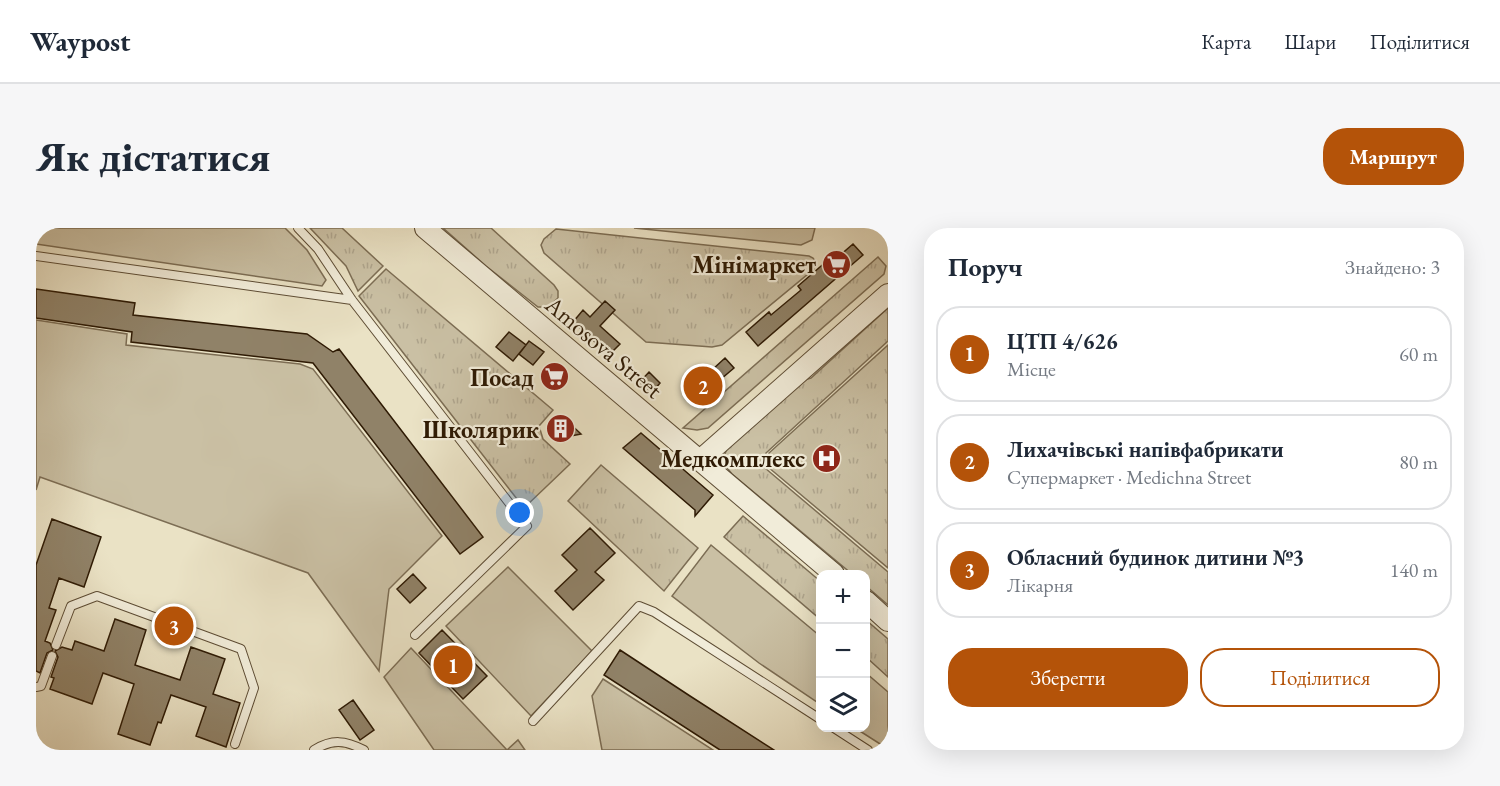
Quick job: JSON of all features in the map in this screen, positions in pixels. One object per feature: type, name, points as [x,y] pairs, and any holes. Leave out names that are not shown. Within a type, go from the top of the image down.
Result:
[{"type":"street","name":"Amosova Street","points":[[425,228],[829,570]]},
{"type":"street","points":[[699,461],[888,294]]},
{"type":"street","points":[[870,605],[888,621]]},
{"type":"lane","points":[[298,228],[318,249],[352,300],[527,526],[415,635]]},
{"type":"lane","points":[[36,256],[352,300]]},
{"type":"lane","points":[[56,645],[71,606],[97,596],[241,649],[254,688],[235,744]]},
{"type":"lane","points":[[533,721],[639,606],[654,612],[816,716]]},
{"type":"lane","points":[[36,687],[41,686],[52,656]]},
{"type":"lane","points":[[840,732],[868,750]]},
{"type":"lane","points":[[314,750],[334,741],[352,744],[364,750]]},
{"type":"green space","points":[[36,228],[285,228],[307,250],[326,280],[322,286],[36,244]]},
{"type":"green space","points":[[310,228],[342,228],[383,266],[358,291],[346,266]]},
{"type":"green space","points":[[443,228],[491,228],[554,285],[558,291],[558,298],[548,307],[538,307]]},
{"type":"green space","points":[[634,228],[815,228],[812,240],[801,245]]},
{"type":"green space","points":[[556,229],[809,256],[815,261],[814,269],[722,345],[712,347],[646,342],[544,253],[541,245],[544,239]]},
{"type":"green space","points":[[878,257],[886,266],[884,274],[708,428],[697,430],[683,428]]},
{"type":"green space","points":[[386,269],[553,410],[539,426],[543,439],[570,464],[524,508],[359,296]]},
{"type":"green space","points":[[888,308],[888,341],[766,453],[765,468],[888,572],[888,605],[870,589],[870,570],[847,570],[732,474],[726,465],[724,459],[727,449],[801,381],[811,378]]},
{"type":"green space","points":[[36,320],[127,334],[126,345],[300,364],[313,369],[442,536],[389,589],[379,671],[308,573],[40,477],[36,490]]},
{"type":"green space","name":"Медкомплекс","points":[[888,345],[888,568],[768,467],[769,453]]},
{"type":"green space","points":[[601,465],[698,548],[664,591],[568,501]]},
{"type":"green space","points":[[743,516],[816,578],[816,616],[724,537]]},
{"type":"green space","points":[[711,545],[816,633],[816,701],[759,663],[672,596]]},
{"type":"green space","points":[[508,567],[592,651],[531,716],[446,626]]},
{"type":"green space","points":[[870,623],[888,639],[888,677],[870,661]]},
{"type":"green space","points":[[411,648],[507,750],[434,750],[384,677]]},
{"type":"green space","points":[[870,676],[888,692],[888,749],[861,732],[870,732]]},
{"type":"green space","points":[[603,679],[713,750],[602,750],[592,696]]},
{"type":"green space","points":[[518,740],[525,750],[507,750]]},
{"type":"building","points":[[853,244],[863,255],[758,346],[746,332],[769,312],[771,315],[801,290],[798,286],[835,254],[838,257]]},
{"type":"building","points":[[36,289],[135,303],[133,315],[307,334],[333,352],[339,349],[483,537],[460,554],[313,363],[131,342],[132,332],[36,318]]},
{"type":"building","points":[[605,301],[615,310],[600,326],[620,344],[609,355],[573,322],[583,310],[590,317]]},
{"type":"building","points":[[509,332],[526,345],[513,361],[496,347]]},
{"type":"building","points":[[529,341],[544,352],[533,365],[519,354]]},
{"type":"building","points":[[725,358],[734,368],[721,379],[712,370]]},
{"type":"building","points":[[649,372],[660,383],[650,395],[638,384]]},
{"type":"building","name":"Школярик","points":[[565,419],[581,434],[560,438],[554,436],[551,430],[552,424],[556,420]]},
{"type":"building","points":[[641,433],[713,495],[695,516],[695,510],[623,448]]},
{"type":"building","points":[[52,519],[101,537],[84,587],[59,578],[49,608],[56,610],[45,641],[50,643],[53,650],[47,653],[40,673],[36,671],[36,565]]},
{"type":"building","points":[[590,528],[615,553],[595,572],[604,580],[573,610],[555,591],[577,570],[562,555]]},
{"type":"building","points":[[413,574],[426,588],[410,603],[397,589]]},
{"type":"building","points":[[115,619],[146,630],[135,665],[180,680],[191,647],[225,659],[213,694],[240,703],[226,747],[196,736],[206,707],[171,695],[150,745],[118,734],[134,684],[103,673],[92,704],[50,689],[54,678],[51,677],[58,657],[55,651],[62,647],[72,650],[75,641],[104,651]]},
{"type":"building","points":[[442,630],[487,676],[463,699],[419,653]]},
{"type":"building","points":[[620,650],[774,750],[720,750],[604,675]]},
{"type":"building","points":[[353,700],[374,730],[360,740],[339,710]]},
{"type":"place","name":"Мінімаркет","points":[[837,264]]},
{"type":"place","name":"Посад","points":[[555,377]]},
{"type":"place","name":"Лихачівські напівфабрикати","points":[[703,386]]},
{"type":"place","name":"Школярик","points":[[560,429]]},
{"type":"place","name":"Медкомплекс","points":[[826,458]]},
{"type":"place","name":"Обласний будинок дитини №3","points":[[174,626]]},
{"type":"place","name":"ЦТП 4/626","points":[[453,665]]}]
